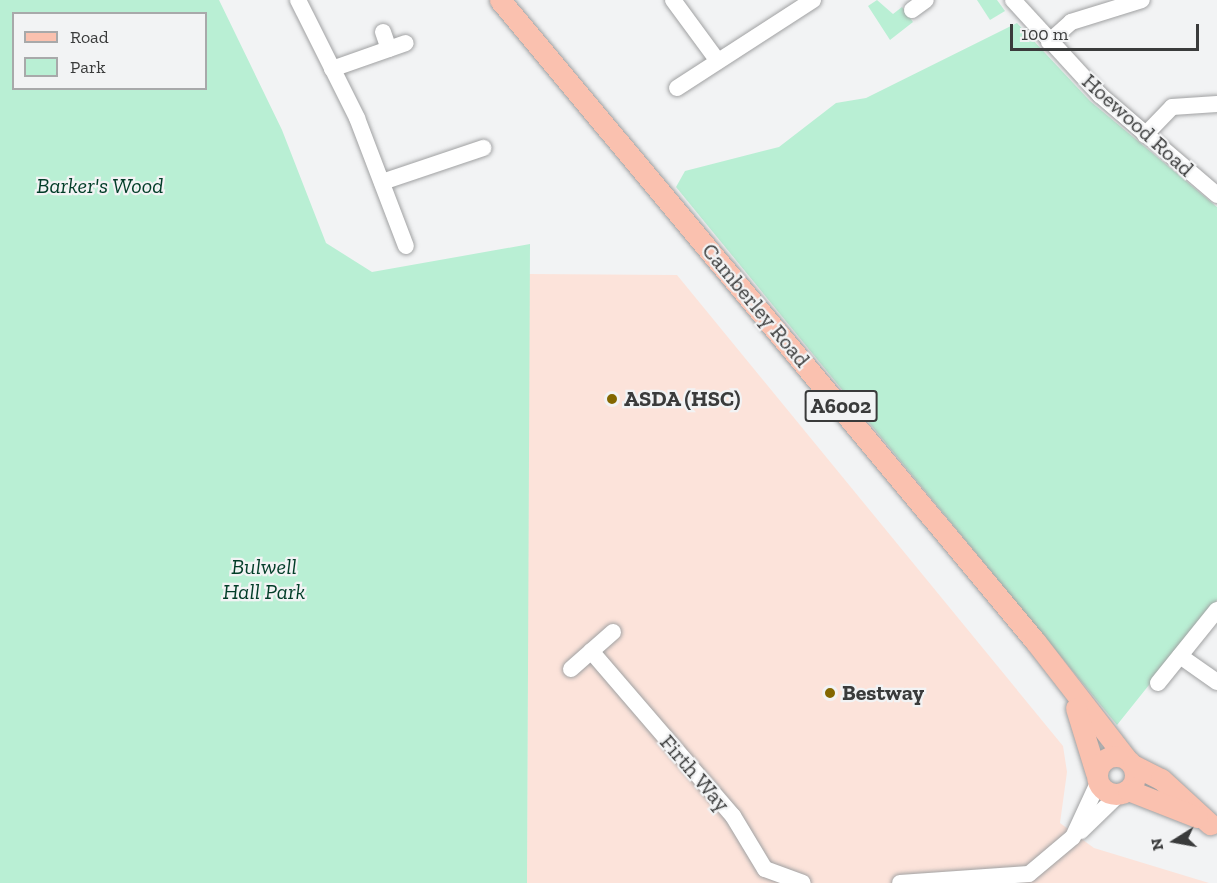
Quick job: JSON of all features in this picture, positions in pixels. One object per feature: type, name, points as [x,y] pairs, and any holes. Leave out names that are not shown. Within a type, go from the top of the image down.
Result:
[{"type":"main road","name":"Camberley Road","points":[[503,4],[1129,761],[1161,779],[1214,826]]},
{"type":"main road","name":"Camberley Road","points":[[1063,679],[1097,778],[1124,792],[1214,826]]},
{"type":"main road","points":[[1097,778],[1104,759],[1129,761],[1135,779],[1124,792]]},
{"type":"street","points":[[298,0],[332,69],[382,182],[393,232],[406,246]]},
{"type":"street","name":"Hoewood Road","points":[[1013,0],[1049,42],[1145,135],[1217,195]]},
{"type":"street","points":[[1049,42],[1071,22],[1107,5],[1142,0]]},
{"type":"street","points":[[668,2],[717,60]]},
{"type":"street","points":[[677,88],[804,2]]},
{"type":"street","points":[[912,10],[929,3]]},
{"type":"street","points":[[383,32],[389,49]]},
{"type":"street","points":[[332,69],[406,43]]},
{"type":"street","points":[[1145,135],[1172,107],[1217,104]]},
{"type":"street","points":[[382,182],[463,163],[483,148]]},
{"type":"street","points":[[1158,683],[1217,610]]},
{"type":"street","points":[[571,669],[613,632]]},
{"type":"street","name":"Firth Way","points":[[591,651],[733,816],[765,869],[803,883]]},
{"type":"street","points":[[1180,656],[1217,682]]},
{"type":"street","points":[[1074,837],[1097,778]]},
{"type":"street","points":[[900,883],[1030,878],[1124,792]]},
{"type":"shaded area","points":[[529,274],[677,275],[1063,746],[1067,772],[1060,823],[1094,848],[1209,883],[527,883]]},
{"type":"green space","name":"Bulwell Hall Park","points":[[0,0],[219,0],[282,130],[326,243],[372,272],[530,244],[527,883],[0,883]]},
{"type":"green space","points":[[877,0],[893,14],[902,7],[913,22],[890,40],[868,6]]},
{"type":"green space","points":[[977,0],[997,0],[1005,11],[990,20]]},
{"type":"green space","points":[[1017,23],[1090,101],[1217,207],[1217,600],[1117,725],[676,187],[685,171],[779,147],[836,103],[866,98]]},
{"type":"place","name":"ASDA (HSC)","points":[[612,399]]},
{"type":"place","name":"Bestway","points":[[830,693]]},
{"type":"park label","name":"Barker's Wood","points":[[100,186]]}]
